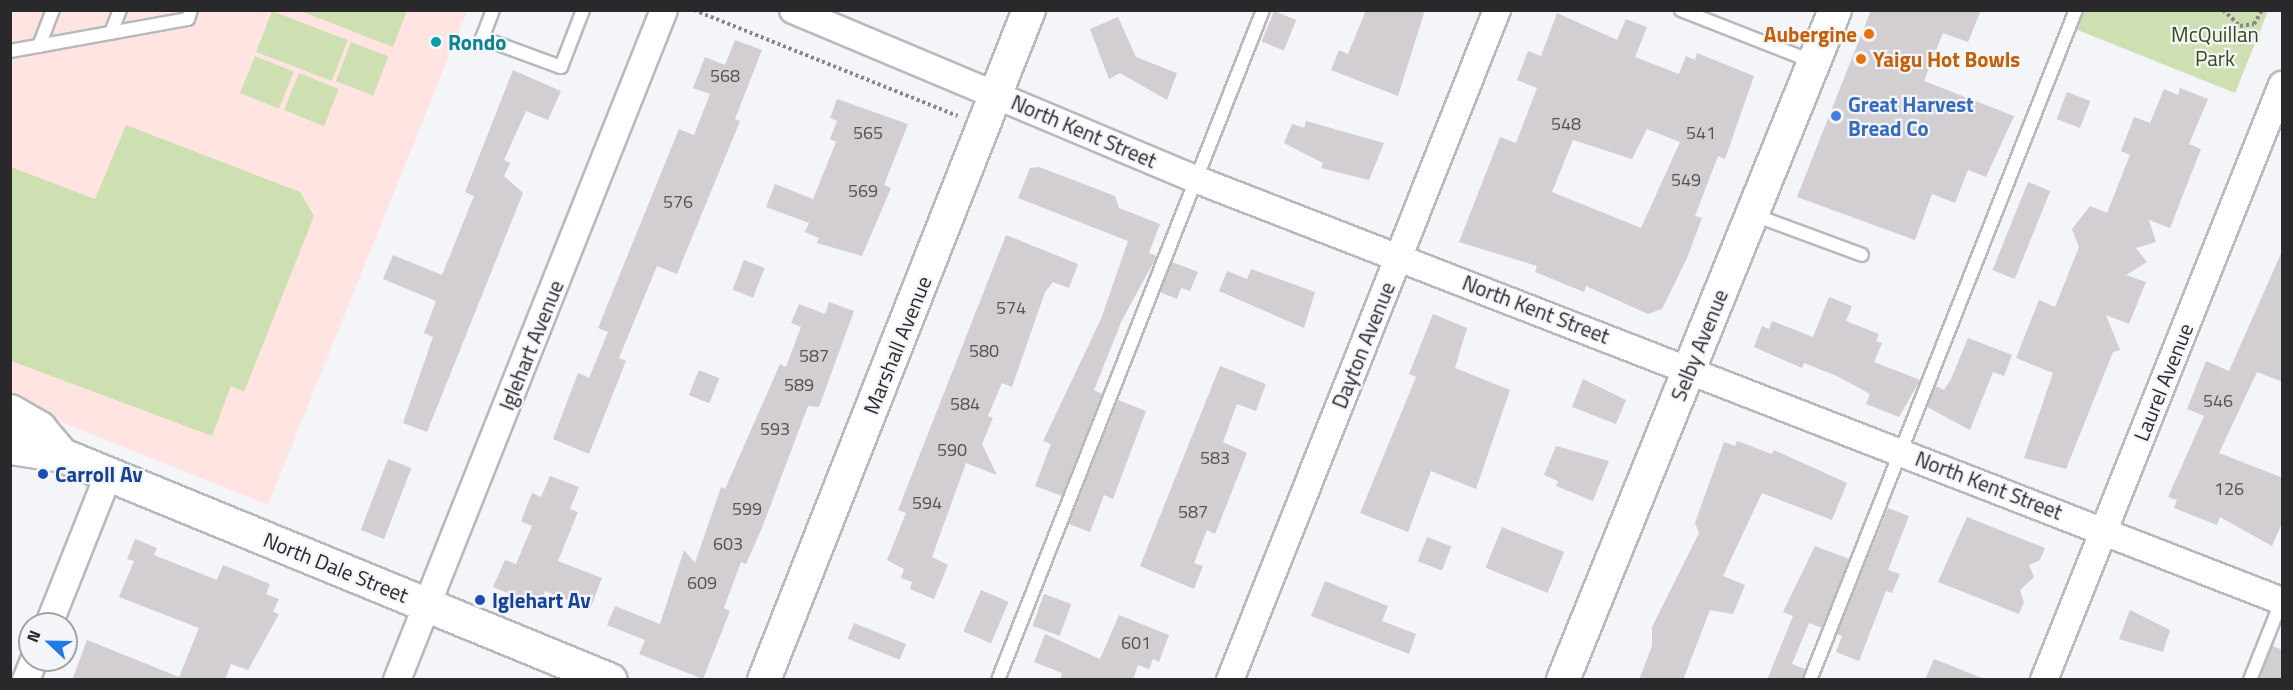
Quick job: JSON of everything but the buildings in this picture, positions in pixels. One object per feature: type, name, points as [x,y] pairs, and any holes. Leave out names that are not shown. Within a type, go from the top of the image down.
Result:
[{"type":"main road","name":"North Dale Street","points":[[10,411],[39,428],[62,455]]},
{"type":"main road","name":"North Dale Street","points":[[13,454],[62,455],[108,476],[428,604],[576,673],[610,680]]},
{"type":"street","name":"Iglehart Avenue","points":[[397,680],[664,10]]},
{"type":"street","name":"North Kent Street","points":[[793,10],[1195,179],[1690,368],[1901,452],[2104,528],[2282,600]]},
{"type":"street","name":"Marshall Avenue","points":[[764,680],[1029,10]]},
{"type":"street","name":"Dayton Avenue","points":[[1230,680],[1497,10]]},
{"type":"street","name":"Selby Avenue","points":[[1563,680],[1835,10]]},
{"type":"street","name":"Laurel Avenue","points":[[2044,680],[2283,85]]},
{"type":"street","points":[[54,612],[108,476]]},
{"type":"lane","points":[[39,46],[53,10]]},
{"type":"lane","points":[[111,33],[120,10]]},
{"type":"lane","points":[[10,51],[188,19],[191,10]]},
{"type":"lane","points":[[493,10],[482,38],[561,67],[583,10]]},
{"type":"lane","points":[[998,680],[1263,10]]},
{"type":"lane","points":[[1681,10],[1814,62]]},
{"type":"lane","points":[[1810,680],[2076,10]]},
{"type":"lane","points":[[1752,214],[1862,255]]},
{"type":"lane","points":[[2250,680],[2282,600]]},
{"type":"path","points":[[694,10],[967,119]]},
{"type":"path","points":[[2223,10],[2240,26],[2254,24],[2262,10]]},
{"type":"shaded area","points":[[10,11],[467,11],[268,505],[11,402]]},
{"type":"green space","points":[[407,10],[393,47],[300,11]]},
{"type":"green space","points":[[272,11],[348,40],[332,81],[256,52]]},
{"type":"green space","name":"McQuillan Park","points":[[2082,11],[2268,11],[2235,93],[2075,29]]},
{"type":"green space","points":[[351,42],[388,56],[373,96],[336,81]]},
{"type":"green space","points":[[255,56],[294,72],[279,109],[240,93]]},
{"type":"green space","points":[[299,73],[339,89],[324,126],[284,110]]},
{"type":"green space","points":[[126,125],[300,192],[314,216],[244,392],[231,386],[212,436],[11,361],[11,167],[95,199]]},
{"type":"place","name":"Aubergine","points":[[1869,34]]},
{"type":"place","name":"Rondo","points":[[436,42]]},
{"type":"place","name":"Yaigu Hot Bowls","points":[[1861,59]]},
{"type":"place","name":"Great Harvest Bread Co","points":[[1836,116]]},
{"type":"place","name":"Carroll Av","points":[[43,474]]},
{"type":"place","name":"Iglehart Av","points":[[480,600]]}]
